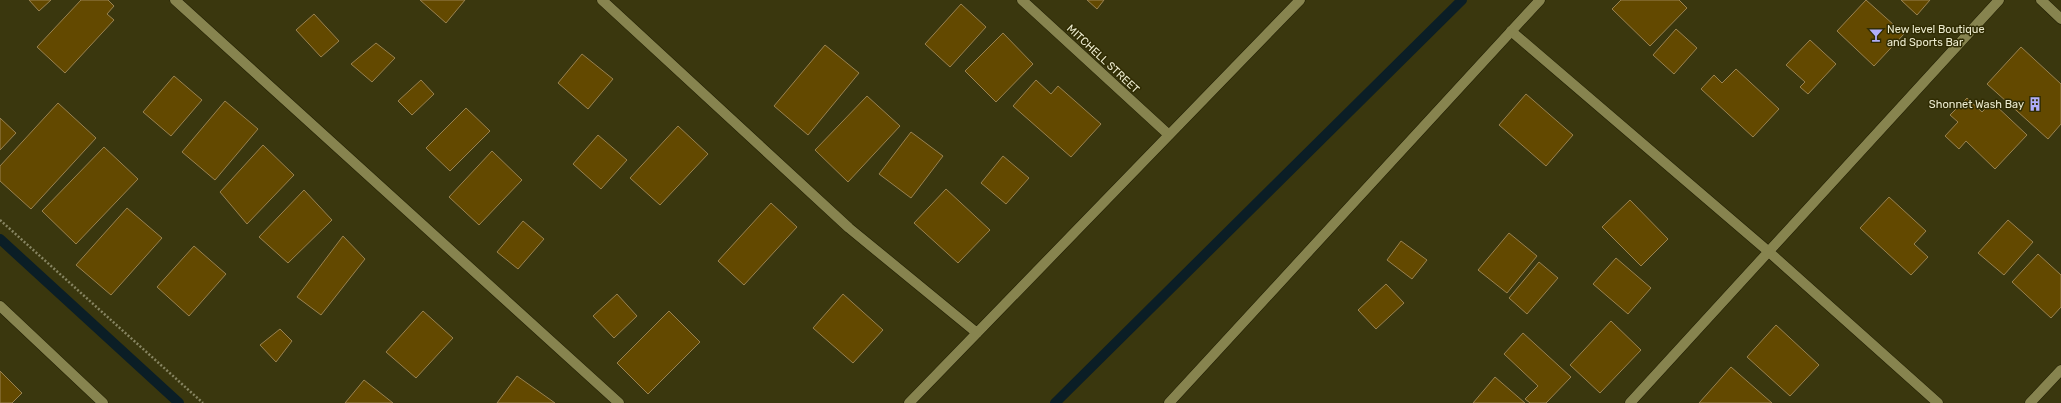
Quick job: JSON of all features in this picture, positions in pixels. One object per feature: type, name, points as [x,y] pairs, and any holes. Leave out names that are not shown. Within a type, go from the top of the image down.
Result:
[{"type":"street","points":[[175,0],[619,403]]},
{"type":"street","points":[[602,0],[849,228],[977,333]]},
{"type":"street","name":"MITCHELL STREET","points":[[1022,0],[1168,135]]},
{"type":"street","points":[[909,403],[1300,0]]},
{"type":"street","points":[[1169,403],[1540,0]]},
{"type":"street","points":[[1630,403],[1999,0]]},
{"type":"street","points":[[2041,0],[2061,19]]},
{"type":"street","points":[[1511,31],[1768,252],[1938,403]]},
{"type":"street","points":[[0,306],[103,403]]},
{"type":"street","points":[[2030,403],[2061,370]]},
{"type":"path","points":[[0,220],[203,403]]},
{"type":"building","points":[[29,0],[51,0],[39,11]]},
{"type":"building","points":[[81,0],[108,0],[114,6],[107,14],[114,20],[65,73],[37,47]]},
{"type":"building","points":[[420,0],[465,0],[446,23]]},
{"type":"building","points":[[1087,0],[1104,0],[1097,9]]},
{"type":"building","points":[[1621,0],[1679,0],[1687,8],[1650,46],[1612,9]]},
{"type":"building","points":[[1866,0],[1904,34],[1874,66],[1837,31]]},
{"type":"building","points":[[1901,0],[1930,0],[1917,15]]},
{"type":"building","points":[[961,4],[986,27],[950,67],[925,44]]},
{"type":"building","points":[[314,14],[339,41],[321,57],[296,30]]},
{"type":"building","points":[[1676,29],[1697,48],[1674,74],[1653,55]]},
{"type":"building","points":[[1003,33],[1033,64],[996,102],[965,71]]},
{"type":"building","points":[[1810,40],[1836,64],[1808,94],[1800,87],[1805,82],[1786,65]]},
{"type":"building","points":[[376,43],[395,58],[372,82],[351,64]]},
{"type":"building","points":[[825,45],[859,73],[808,135],[774,106]]},
{"type":"building","name":"Shonnet Wash Bay","points":[[2021,47],[2061,84],[2061,124],[2048,139],[1987,84]]},
{"type":"building","points":[[582,54],[613,79],[588,109],[558,83]]},
{"type":"building","points":[[1736,69],[1779,109],[1753,137],[1701,89],[1714,75],[1722,83]]},
{"type":"building","points":[[174,76],[202,100],[171,136],[143,112]]},
{"type":"building","points":[[421,80],[434,94],[412,115],[398,101]]},
{"type":"building","points":[[1036,80],[1051,94],[1058,86],[1101,124],[1071,157],[1013,106]]},
{"type":"building","points":[[1526,94],[1573,135],[1546,166],[1499,125]]},
{"type":"building","points":[[867,96],[900,126],[848,182],[815,150]]},
{"type":"building","points":[[1967,98],[1982,112],[1992,102],[2027,135],[1995,169],[1966,141],[1959,149],[1945,136],[1958,122],[1950,115]]},
{"type":"building","points":[[225,101],[258,129],[215,180],[182,152]]},
{"type":"building","points":[[58,103],[96,138],[31,209],[0,181],[0,166]]},
{"type":"building","points":[[466,108],[490,131],[450,171],[426,148]]},
{"type":"building","points":[[0,118],[16,133],[0,150]]},
{"type":"building","points":[[678,126],[708,154],[660,205],[630,178]]},
{"type":"building","points":[[911,132],[943,156],[911,198],[879,174]]},
{"type":"building","points":[[598,135],[627,160],[601,189],[573,164]]},
{"type":"building","points":[[263,145],[294,175],[247,224],[220,192]]},
{"type":"building","points":[[104,147],[138,179],[76,244],[42,211]]},
{"type":"building","points":[[492,151],[522,180],[479,225],[449,197]]},
{"type":"building","points":[[1003,156],[1029,178],[1006,204],[981,183]]},
{"type":"building","points":[[946,189],[990,230],[958,263],[914,223]]},
{"type":"building","points":[[304,190],[332,220],[288,263],[259,237]]},
{"type":"building","points":[[1889,197],[1926,231],[1914,244],[1928,257],[1911,275],[1860,228]]},
{"type":"building","points":[[1630,200],[1668,239],[1641,266],[1602,227]]},
{"type":"building","points":[[771,203],[797,227],[744,285],[718,261]]},
{"type":"building","points":[[127,208],[162,238],[111,295],[76,265]]},
{"type":"building","points":[[2008,220],[2033,242],[2004,275],[1978,253]]},
{"type":"building","points":[[523,221],[544,239],[518,269],[497,252]]},
{"type":"building","points":[[1509,233],[1537,256],[1507,293],[1478,270]]},
{"type":"building","points":[[343,236],[365,259],[321,315],[297,297]]},
{"type":"building","points":[[1401,241],[1427,260],[1412,279],[1387,260]]},
{"type":"building","points":[[194,246],[226,274],[189,316],[157,287]]},
{"type":"building","points":[[2038,254],[2061,275],[2061,307],[2051,318],[2012,282]]},
{"type":"building","points":[[1616,258],[1651,288],[1628,314],[1593,284]]},
{"type":"building","points":[[1539,262],[1558,278],[1527,314],[1509,298]]},
{"type":"building","points":[[1386,284],[1404,303],[1376,329],[1358,310]]},
{"type":"building","points":[[617,294],[637,316],[614,338],[593,316]]},
{"type":"building","points":[[843,294],[883,330],[853,363],[813,328]]},
{"type":"building","points":[[423,311],[453,338],[416,378],[386,352]]},
{"type":"building","points":[[669,311],[700,342],[648,394],[617,363]]},
{"type":"building","points":[[1611,321],[1641,350],[1600,393],[1570,365]]},
{"type":"building","points":[[1776,325],[1819,365],[1790,396],[1747,357]]},
{"type":"building","points":[[280,329],[292,341],[276,362],[260,345]]},
{"type":"building","points":[[1523,333],[1571,377],[1546,403],[1530,403],[1525,399],[1538,386],[1504,354]]},
{"type":"building","points":[[1731,367],[1772,403],[1699,403]]},
{"type":"building","points":[[0,371],[22,393],[12,403],[0,403]]},
{"type":"building","points":[[517,376],[555,403],[497,403]]},
{"type":"building","points":[[1495,377],[1525,403],[1473,403]]},
{"type":"building","points":[[364,380],[393,403],[345,403]]},
{"type":"waterway","points":[[1055,403],[1462,0]]},
{"type":"waterway","points":[[0,239],[179,403]]},
{"type":"place","name":"New level Boutique and Sports Bar","points":[[1876,35]]},
{"type":"place","name":"Shonnet Wash Bay","points":[[2035,104]]}]
